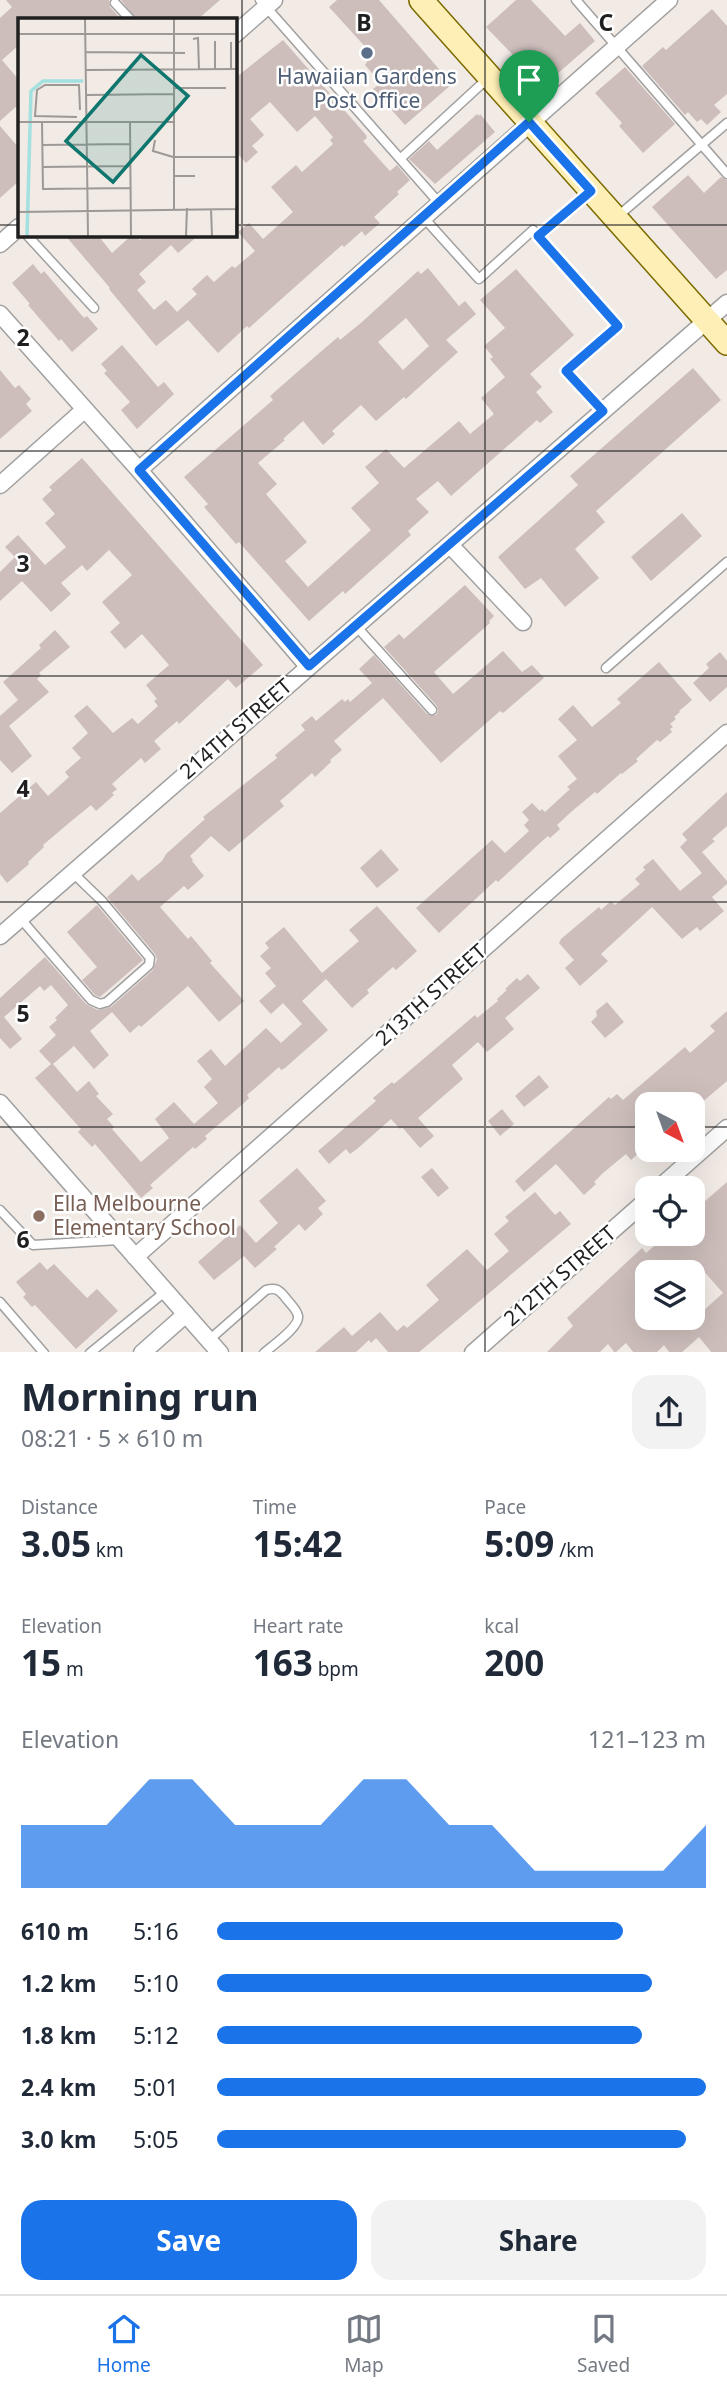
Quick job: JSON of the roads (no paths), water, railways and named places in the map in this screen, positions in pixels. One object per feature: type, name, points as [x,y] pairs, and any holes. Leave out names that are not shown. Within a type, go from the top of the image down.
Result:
[{"type":"main road","points":[[421,0],[727,343]]},
{"type":"street","points":[[139,470],[669,0]]},
{"type":"street","points":[[236,33],[266,2]]},
{"type":"street","points":[[0,244],[18,228]]},
{"type":"street","name":"214TH STREET","points":[[0,936],[727,303]]},
{"type":"street","points":[[0,314],[309,666]]},
{"type":"street","points":[[0,485],[84,410]]},
{"type":"street","points":[[450,545],[523,622]]},
{"type":"street","name":"213TH STREET","points":[[135,1257],[727,733]]},
{"type":"street","points":[[0,1103],[215,1346]]},
{"type":"street","points":[[673,1176],[727,1129]]},
{"type":"street","name":"212TH STREET","points":[[474,1352],[635,1210]]},
{"type":"street","points":[[143,1352],[186,1314]]},
{"type":"lane","points":[[576,0],[727,174]]},
{"type":"lane","points":[[266,2],[440,204]]},
{"type":"lane","points":[[115,3],[129,18]]},
{"type":"lane","points":[[400,159],[489,77]]},
{"type":"lane","points":[[615,218],[727,123]]},
{"type":"lane","points":[[538,236],[591,191]]},
{"type":"lane","points":[[424,218],[479,279],[533,230],[618,326],[566,371],[603,411]]},
{"type":"lane","points":[[28,236],[94,308]]},
{"type":"lane","points":[[606,668],[727,562]]},
{"type":"lane","points":[[356,626],[432,710]]},
{"type":"lane","points":[[20,918],[91,1000],[100,1004],[107,1002],[138,975],[149,965],[150,958],[102,901],[72,872]]},
{"type":"lane","points":[[0,1210],[33,1245],[119,1240]]},
{"type":"lane","points":[[215,1346],[266,1290],[272,1288],[278,1289],[298,1313],[299,1320],[265,1352]]},
{"type":"lane","points":[[91,1352],[166,1291]]},
{"type":"lane","points":[[0,1302],[43,1352]]},
{"type":"place","name":"Hawaiian Gardens Post Office","points":[[367,53]]},
{"type":"place","name":"Ella Melbourne Elementary School","points":[[39,1216]]}]
